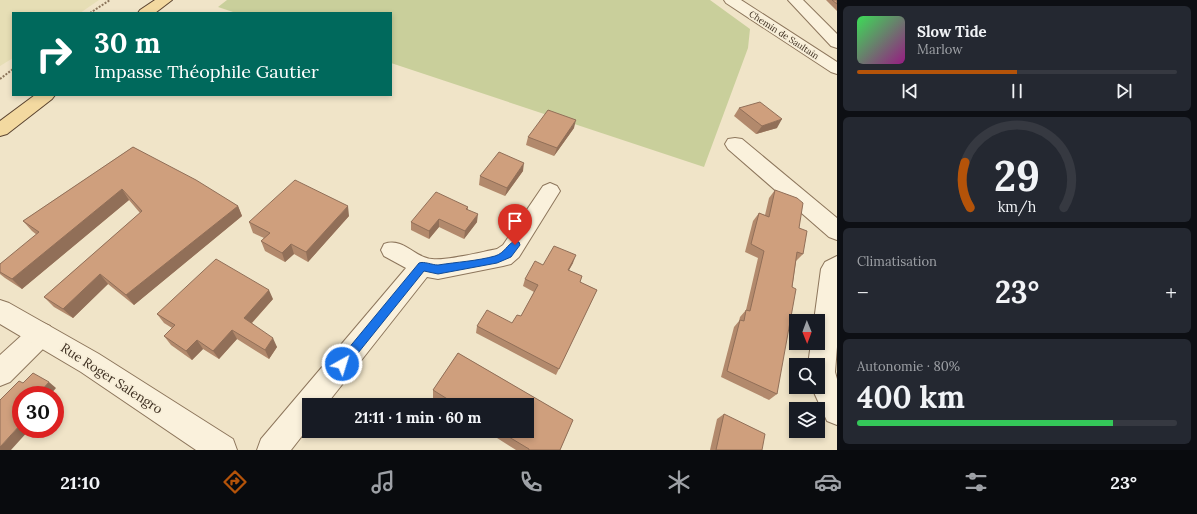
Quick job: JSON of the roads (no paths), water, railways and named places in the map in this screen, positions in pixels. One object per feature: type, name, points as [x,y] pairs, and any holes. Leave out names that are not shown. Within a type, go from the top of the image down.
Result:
[{"type":"main road","points":[[147,12],[165,0]]},
{"type":"main road","points":[[157,12],[172,0]]},
{"type":"main road","points":[[0,114],[25,96]]},
{"type":"main road","points":[[0,130],[45,96]]},
{"type":"street","name":"Chemin de Saultain","points":[[731,0],[837,69]]},
{"type":"street","points":[[795,0],[834,36]]},
{"type":"street","points":[[735,144],[837,231]]},
{"type":"street","points":[[392,250],[422,266],[438,270],[503,258],[512,251],[550,191]]},
{"type":"street","points":[[272,450],[422,266]]},
{"type":"street","points":[[837,266],[833,269],[820,364],[823,380],[837,412]]},
{"type":"street","name":"Rue Roger Salengro","points":[[0,311],[96,366],[222,450]]},
{"type":"street","points":[[0,373],[41,334]]}]
